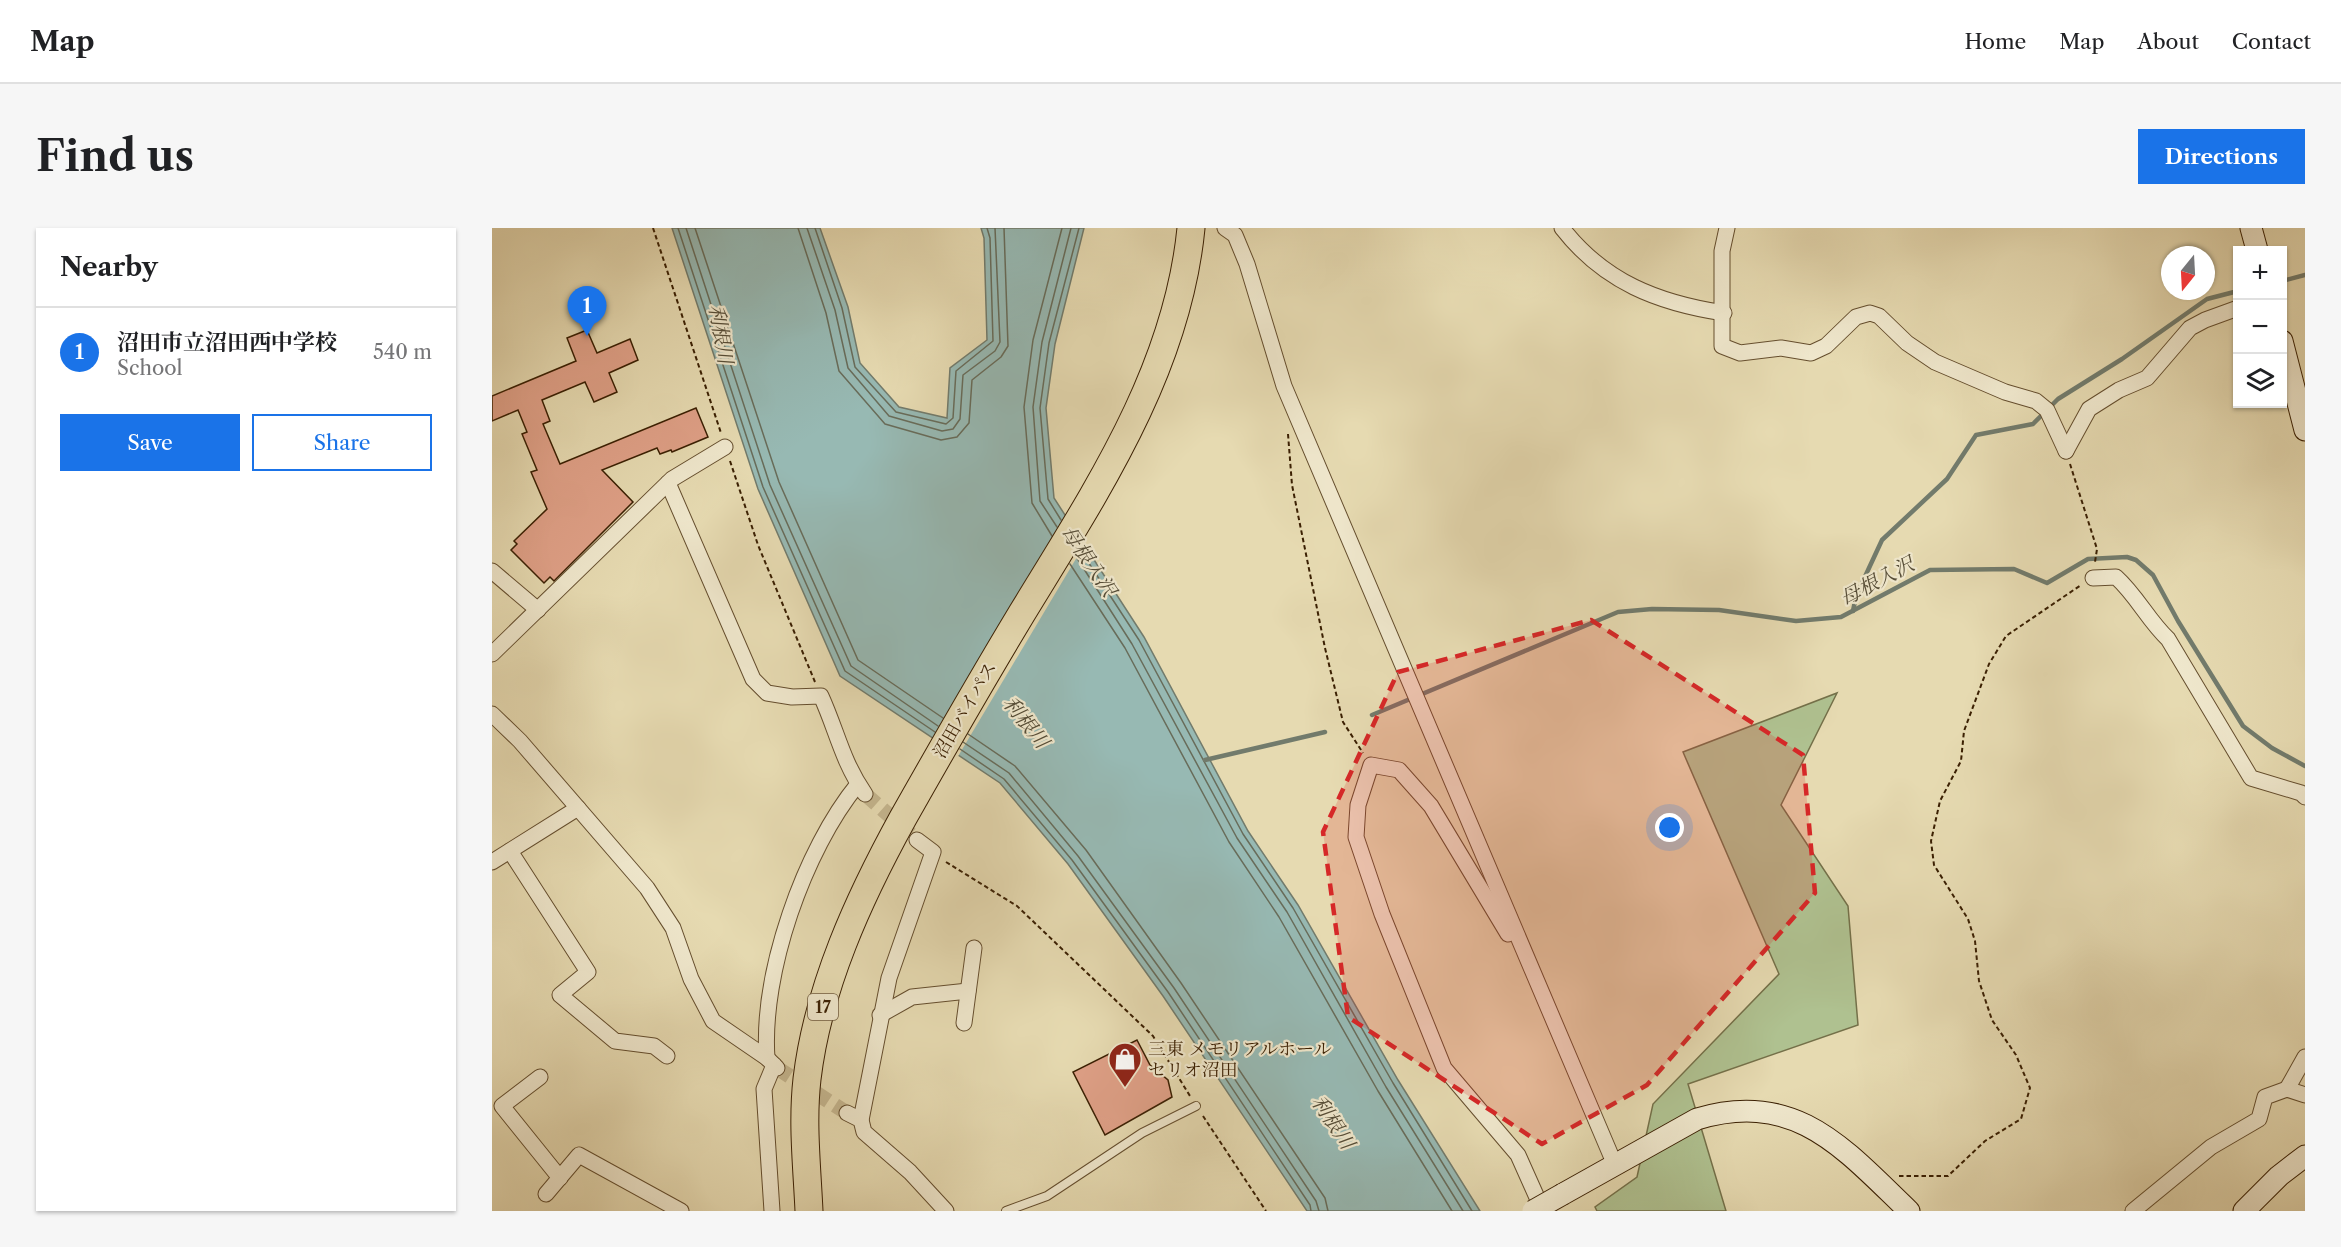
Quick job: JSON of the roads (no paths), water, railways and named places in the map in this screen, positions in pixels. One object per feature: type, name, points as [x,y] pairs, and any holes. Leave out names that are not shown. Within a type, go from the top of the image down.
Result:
[{"type":"highway","name":"沼田バイパス","points":[[809,1211],[805,1111],[807,1079],[830,982],[862,900],[903,818],[1102,483],[1139,410],[1175,307],[1191,228]]},
{"type":"street","points":[[1225,228],[1235,235],[1247,264],[1284,386],[1615,1165]]},
{"type":"street","points":[[1562,228],[1578,248],[1603,270],[1633,289],[1694,308],[1724,313]]},
{"type":"street","points":[[1727,228],[1722,251],[1724,313],[1722,346],[1740,353],[1781,348],[1811,353],[1826,346],[1856,317],[1870,313],[1879,316],[1907,343],[1935,362],[2005,392],[2036,401],[2047,410],[2066,451],[2089,409],[2119,390],[2147,378],[2190,328],[2233,310]]},
{"type":"street","points":[[2251,228],[2256,246]]},
{"type":"street","points":[[2286,354],[2305,430]]},
{"type":"street","points":[[492,654],[668,483],[725,447]]},
{"type":"street","points":[[668,483],[753,680],[767,693],[792,697],[821,696],[833,721],[838,747],[861,789],[844,800],[806,869],[787,926],[774,978],[765,1034],[773,1064],[764,1089],[772,1211]]},
{"type":"street","points":[[492,571],[538,610]]},
{"type":"street","points":[[2092,578],[2116,577],[2132,592],[2150,621],[2168,639],[2251,778],[2301,793],[2305,797]]},
{"type":"street","points":[[492,714],[520,741],[647,888],[673,928],[691,979],[713,1021],[773,1064]]},
{"type":"street","points":[[1533,974],[1431,806],[1400,770],[1371,765],[1358,805],[1356,837],[1382,914],[1444,1068],[1518,1155],[1543,1211]]},
{"type":"street","points":[[492,862],[578,808]]},
{"type":"street","points":[[917,840],[933,852],[889,978],[861,1120],[864,1132],[910,1172],[946,1211]]},
{"type":"street","points":[[510,850],[588,972],[560,995],[615,1041],[654,1046],[667,1056]]},
{"type":"street","points":[[964,1023],[974,948]]},
{"type":"street","points":[[880,1015],[912,996],[968,991]]},
{"type":"street","points":[[2287,1089],[2305,1057]]},
{"type":"street","points":[[540,1077],[502,1106],[560,1178]]},
{"type":"street","points":[[2133,1211],[2211,1148],[2259,1119],[2265,1097],[2287,1089],[2305,1095]]},
{"type":"street","points":[[1533,1211],[1697,1119],[1719,1112],[1744,1110],[1771,1113],[1799,1120],[1827,1136],[1909,1211]]},
{"type":"street","points":[[847,1113],[861,1120]]},
{"type":"street","points":[[546,1194],[579,1155],[681,1211]]},
{"type":"street","points":[[2244,1211],[2279,1176],[2305,1156]]},
{"type":"lane","points":[[1006,1211],[1047,1196],[1143,1133],[1196,1106]]},
{"type":"water","name":"利根川","points":[[672,228],[820,228],[848,307],[860,363],[899,407],[947,418],[950,368],[987,340],[984,238],[981,228],[1084,228],[1055,344],[1046,408],[1054,498],[1144,637],[1248,831],[1298,905],[1398,1080],[1480,1211],[1307,1211],[1163,996],[1068,864],[1000,783],[840,676],[758,489]]},
{"type":"waterway","points":[[2287,280],[2305,275]]},
{"type":"waterway","points":[[1853,611],[1856,596],[1882,540],[1947,479],[1976,435],[2033,424],[2058,399],[2122,359],[2207,299],[2233,292]]},
{"type":"waterway","name":"母根入沢","points":[[1372,715],[1618,612],[1652,609],[1719,610],[1796,621],[1841,617],[1930,570],[2014,569],[2047,583],[2088,559],[2127,557],[2136,560],[2153,575],[2178,621],[2243,726],[2272,748],[2305,766]]},
{"type":"waterway","name":"母根入沢","points":[[1205,760],[1325,732]]},
{"type":"tunnel","points":[[865,794],[917,840]]},
{"type":"tunnel","points":[[777,1068],[847,1113]]},
{"type":"place","name":"沼田市立沼田西中学校","points":[[587,336]]},
{"type":"place","name":"三東 メモリアルホール セリオ沼田","points":[[1125,1088]]}]
